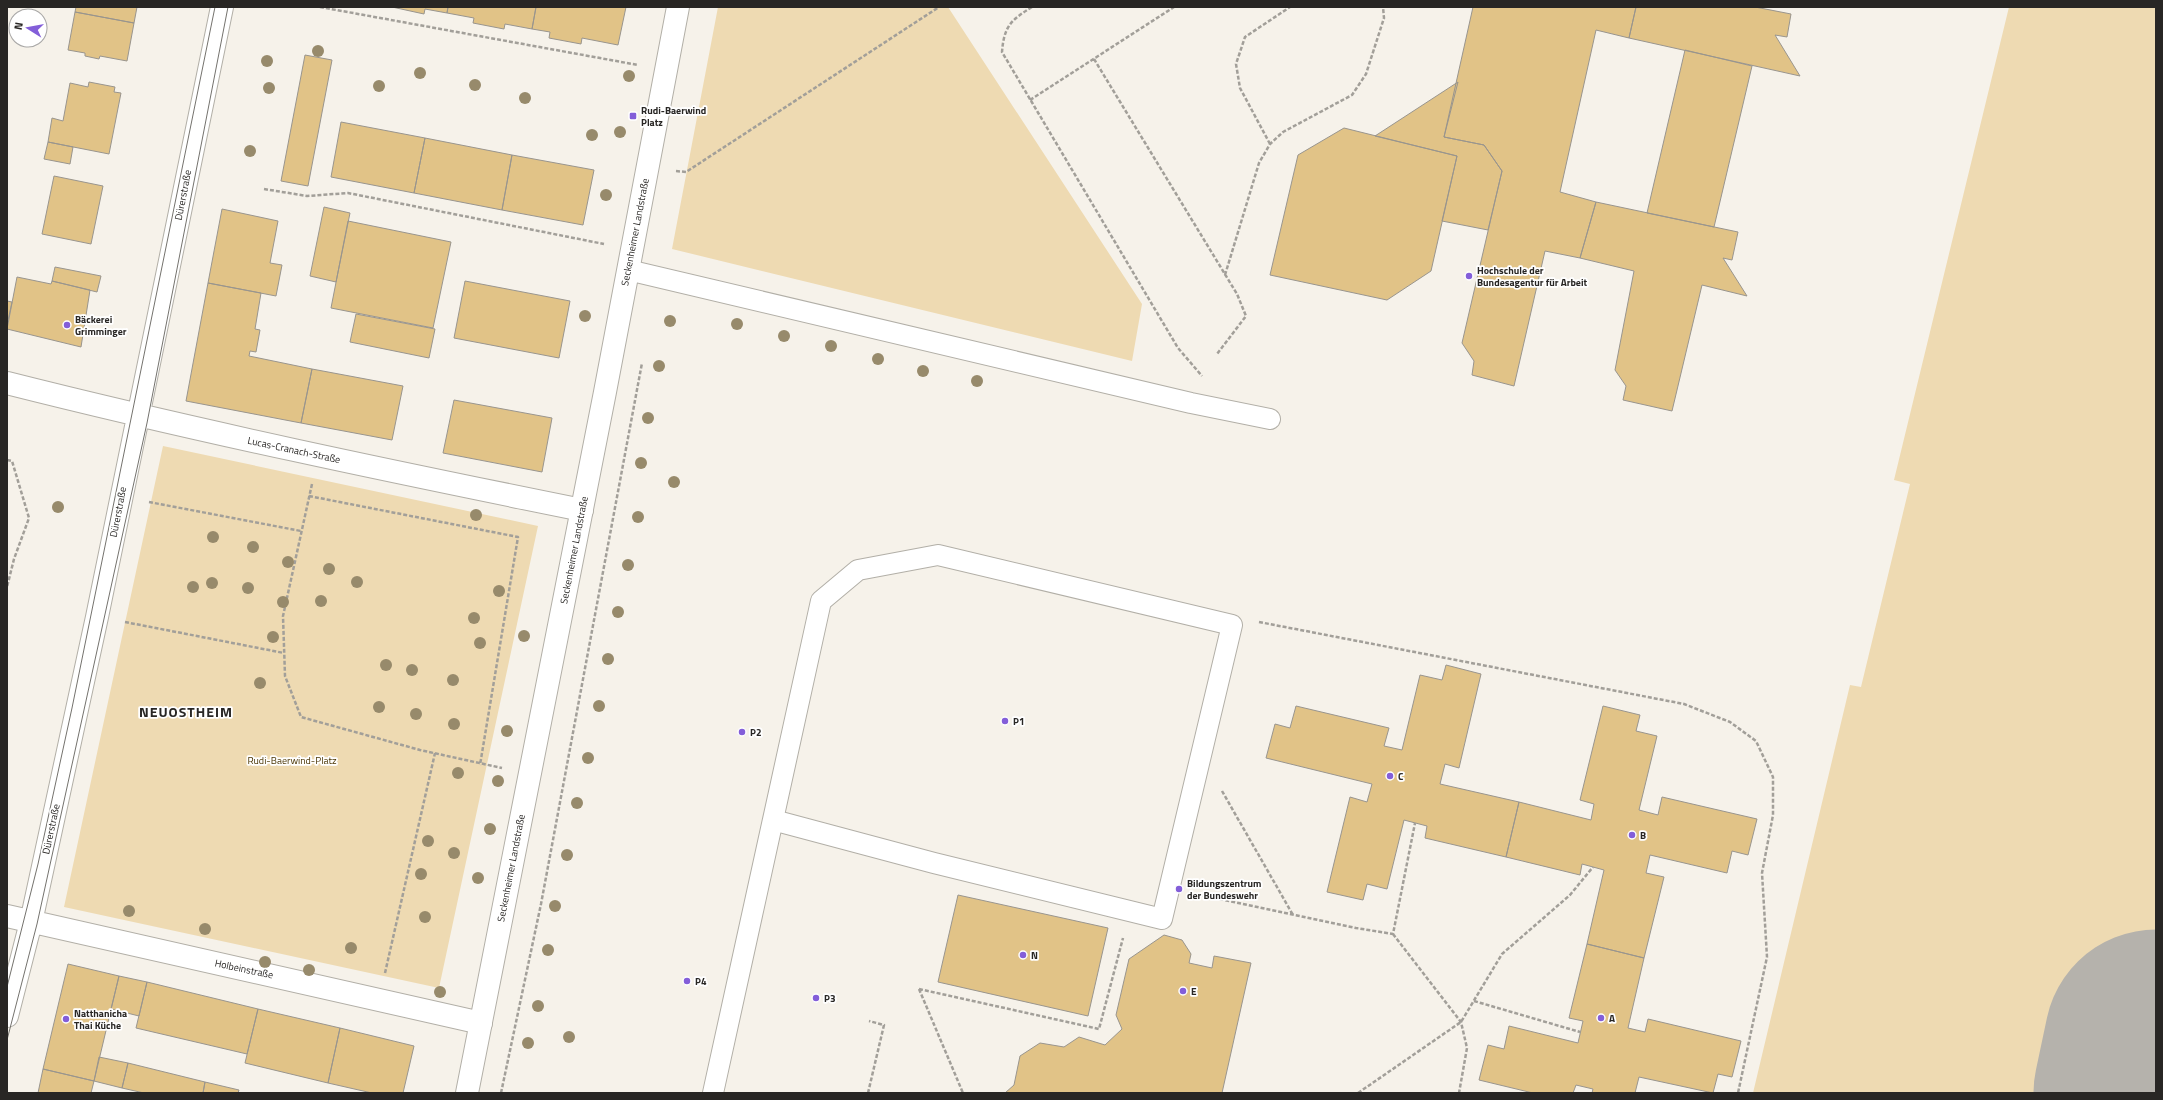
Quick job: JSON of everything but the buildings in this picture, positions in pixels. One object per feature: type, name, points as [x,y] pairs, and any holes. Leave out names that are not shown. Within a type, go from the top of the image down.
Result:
[{"type":"street","name":"Dürerstraße","points":[[7,1016],[31,922],[97,617],[222,7]]},
{"type":"street","name":"Seckenheimer Landstraße","points":[[467,1093],[582,510],[678,7]]},
{"type":"street","name":"Lucas-Cranach-Straße","points":[[7,383],[138,416],[319,456],[582,510]]},
{"type":"street","name":"Holbeinstraße","points":[[7,916],[378,998],[481,1023]]},
{"type":"lane","points":[[630,260],[1191,403],[1270,419]]},
{"type":"lane","points":[[713,1093],[821,601],[858,570],[938,554],[1232,625],[1162,919],[934,863],[773,820]]},
{"type":"path","points":[[320,7],[666,70]]},
{"type":"path","points":[[648,169],[686,172],[939,7]]},
{"type":"path","points":[[1032,7],[1016,17],[1003,34],[1002,52],[1178,348],[1207,382]]},
{"type":"path","points":[[1030,100],[1174,7]]},
{"type":"path","points":[[1270,144],[1240,88],[1236,64],[1244,37],[1290,7]]},
{"type":"path","points":[[1225,275],[1259,163],[1270,144],[1283,132],[1352,95],[1366,74],[1384,18],[1383,7]]},
{"type":"path","points":[[1094,59],[1237,294],[1246,316],[1217,354]]},
{"type":"path","points":[[675,179],[678,164]]},
{"type":"path","points":[[264,189],[307,196],[348,193],[630,260]]},
{"type":"path","points":[[501,1093],[541,904],[642,362]]},
{"type":"path","points":[[319,456],[301,531],[284,616],[285,676],[301,718],[480,765],[530,773]]},
{"type":"path","points":[[7,460],[12,461],[29,518],[14,559],[7,587]]},
{"type":"path","points":[[121,496],[301,531]]},
{"type":"path","points":[[309,496],[518,537],[480,765]]},
{"type":"path","points":[[97,617],[284,653]]},
{"type":"path","points":[[1232,625],[1245,619],[1684,704],[1730,722],[1756,741],[1773,778],[1773,815],[1762,873],[1767,957],[1738,1093]]},
{"type":"path","points":[[378,998],[391,948],[435,753]]},
{"type":"path","points":[[1201,754],[1293,915]]},
{"type":"path","points":[[1393,934],[1415,823]]},
{"type":"path","points":[[1358,1093],[1461,1022],[1502,954],[1570,895],[1593,867]]},
{"type":"path","points":[[963,1093],[919,989],[1099,1029],[1123,936],[1162,919],[1183,891],[1293,915],[1393,934],[1461,1022],[1467,1048],[1459,1093]]},
{"type":"path","points":[[1474,1001],[1580,1032]]},
{"type":"path","points":[[868,1093],[884,1025],[869,1021]]},
{"type":"green space","points":[[718,7],[948,7],[1142,304],[1132,361],[672,249]]},
{"type":"green space","points":[[2009,7],[2156,7],[2156,1093],[1753,1093],[1850,685],[1861,687],[1910,484],[1894,480]]},
{"type":"green space","name":"Rudi-Baerwind-Platz","points":[[163,446],[538,526],[439,988],[64,907]]},
{"type":"runway","points":[[2145,1093],[2156,1041]]},
{"type":"tram line","points":[[7,987],[38,864],[72,708],[215,7]]},
{"type":"tram line","points":[[7,1040],[37,924],[147,423],[228,7]]},
{"type":"place","name":"Rudi-Baerwind Platz","points":[[633,116]]},
{"type":"place","name":"Hochschule der Bundesagentur für Arbeit","points":[[1469,276]]},
{"type":"place","name":"Bäckerei Grimminger","points":[[67,325]]},
{"type":"place","name":"P1","points":[[1005,721]]},
{"type":"place","name":"P2","points":[[742,732]]},
{"type":"place","name":"C","points":[[1390,776]]},
{"type":"place","name":"B","points":[[1632,835]]},
{"type":"place","name":"Bildungszentrum der Bundeswehr","points":[[1179,889]]},
{"type":"place","name":"N","points":[[1023,955]]},
{"type":"place","name":"P4","points":[[687,981]]},
{"type":"place","name":"E","points":[[1183,991]]},
{"type":"place","name":"P3","points":[[816,998]]},
{"type":"place","name":"A","points":[[1601,1018]]},
{"type":"place","name":"Natthanicha Thai Küche","points":[[66,1019]]},
{"type":"district","name":"NEUOSTHEIM","points":[[186,711]]}]
